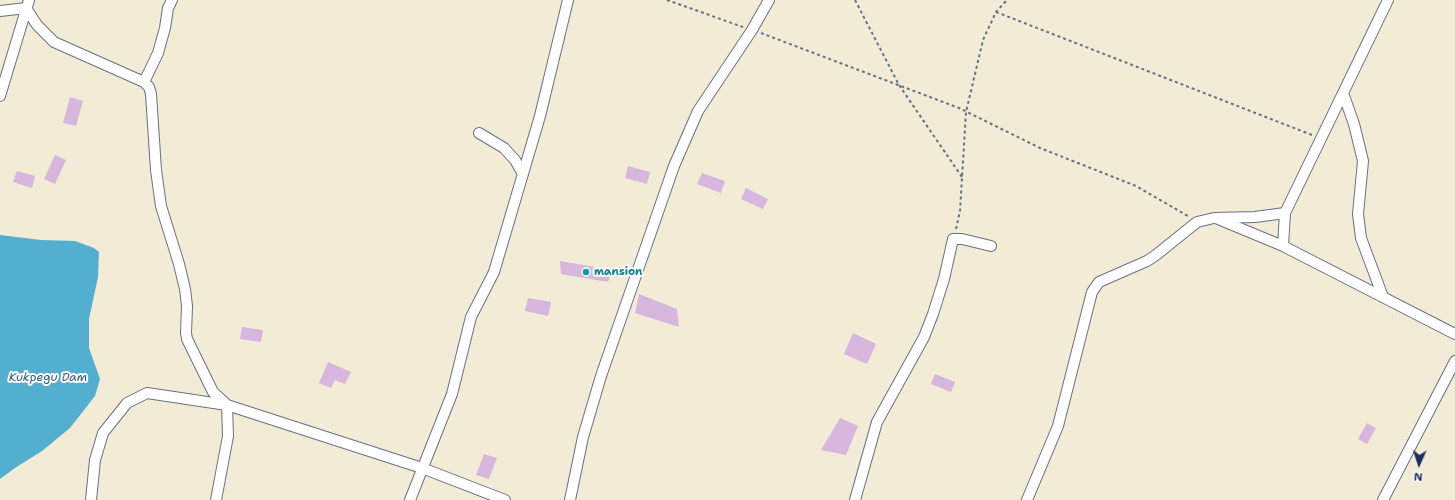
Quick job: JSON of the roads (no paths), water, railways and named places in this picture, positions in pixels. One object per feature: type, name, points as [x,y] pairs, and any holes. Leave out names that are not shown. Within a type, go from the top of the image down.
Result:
[{"type":"street","points":[[144,82],[158,53],[165,28],[168,8],[172,0]]},
{"type":"street","points":[[410,500],[452,394],[471,317],[494,272],[540,116],[568,0]]},
{"type":"street","points":[[570,500],[583,437],[601,376],[674,166],[698,111],[752,30],[769,0]]},
{"type":"street","points":[[1284,246],[1285,213],[1388,0]]},
{"type":"street","points":[[27,4],[37,25],[54,42],[144,82],[149,87],[161,206],[185,289],[187,339],[213,392],[227,406],[228,436],[216,500]]},
{"type":"street","points":[[0,11],[27,4]]},
{"type":"street","points":[[0,96],[27,4]]},
{"type":"street","points":[[1343,92],[1354,124],[1363,161],[1358,214],[1361,238],[1383,297]]},
{"type":"street","points":[[479,133],[504,148],[515,160],[523,174]]},
{"type":"street","points":[[1027,500],[1058,426],[1092,292],[1099,282],[1156,255],[1196,222],[1214,218],[1255,217],[1285,213]]},
{"type":"street","points":[[1214,218],[1284,246],[1455,334]]},
{"type":"street","points":[[856,500],[877,422],[924,337],[944,279],[953,239],[962,239],[991,246]]},
{"type":"street","points":[[1383,500],[1455,361]]},
{"type":"street","points":[[91,500],[95,460],[102,433],[126,403],[147,393],[227,406],[422,468],[505,500]]},
{"type":"water","name":"Kukpegu Dam","points":[[0,235],[41,240],[75,241],[94,248],[99,252],[98,277],[89,319],[89,348],[100,379],[95,396],[70,428],[42,451],[0,479]]},
{"type":"place","name":"mansion","points":[[586,272]]}]
